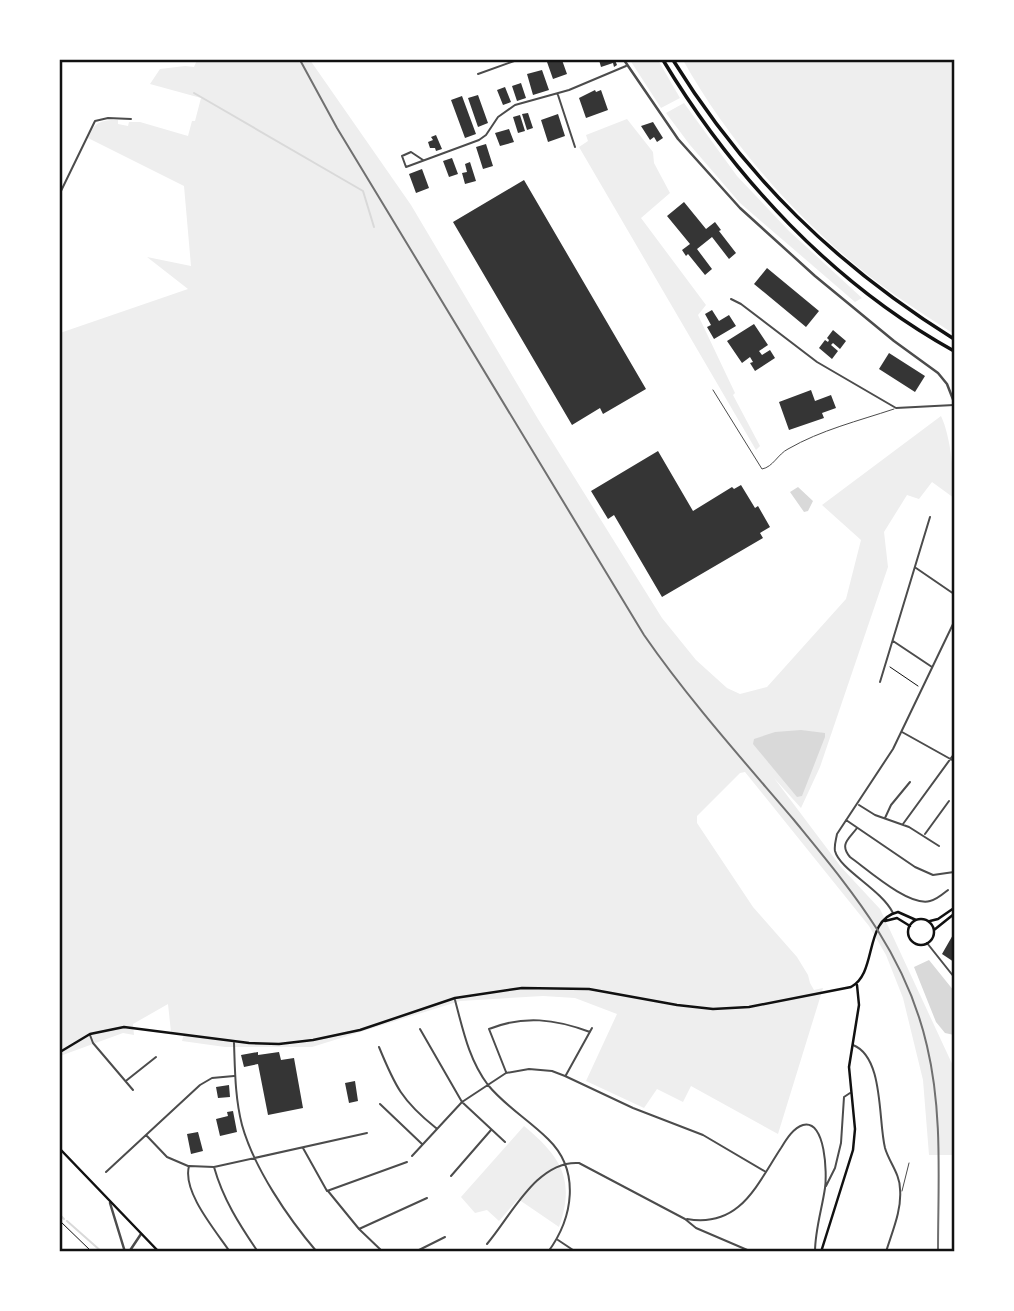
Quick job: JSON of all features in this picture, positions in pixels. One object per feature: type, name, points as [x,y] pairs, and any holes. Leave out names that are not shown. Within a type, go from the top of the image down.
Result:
[{"type":"highway","points":[[663,60],[726,152],[788,222],[850,279],[954,352]]},
{"type":"highway","points":[[673,60],[733,148],[797,218],[832,252],[885,294],[954,340]]},
{"type":"main road","points":[[929,922],[939,919],[954,908]]},
{"type":"main road","points":[[893,913],[895,918]]},
{"type":"main road","points":[[60,1052],[90,1034],[114,1028],[142,1028],[233,1041],[279,1044],[332,1037],[373,1026],[419,1008],[499,990],[563,987],[626,994],[695,1008],[722,1009],[780,1002],[857,984],[864,973],[876,932],[884,921],[893,913],[906,914],[916,920]]},
{"type":"main road","points":[[934,930],[954,914]]},
{"type":"main road","points":[[884,921],[895,918],[904,920],[910,926]]},
{"type":"main road","points":[[916,920],[929,922],[934,930],[933,937],[927,943],[912,941],[910,926],[916,920]]},
{"type":"main road","points":[[821,1251],[853,1150],[855,1129],[849,1067],[859,1004],[857,984]]},
{"type":"main road","points":[[60,1149],[159,1251]]},
{"type":"street","points":[[478,74],[517,60]]},
{"type":"street","points":[[624,60],[678,139],[740,208],[815,276],[894,341],[938,373],[947,384],[954,403],[896,408],[817,362],[731,299]]},
{"type":"street","points":[[424,160],[411,152],[402,156],[406,167],[479,140],[486,135],[498,117],[515,106],[557,94],[627,66]]},
{"type":"street","points":[[557,94],[575,147]]},
{"type":"street","points":[[60,193],[95,121],[108,118],[131,119]]},
{"type":"street","points":[[880,682],[930,517]]},
{"type":"street","points":[[916,568],[954,594]]},
{"type":"street","points":[[893,913],[880,894],[849,868],[835,852],[837,834],[893,749],[954,622]]},
{"type":"street","points":[[892,640],[933,668]]},
{"type":"street","points":[[901,731],[953,760]]},
{"type":"street","points":[[903,824],[953,760],[954,754]]},
{"type":"street","points":[[885,819],[891,805],[910,782]]},
{"type":"street","points":[[924,835],[948,801]]},
{"type":"street","points":[[858,804],[885,819],[903,824],[939,846]]},
{"type":"street","points":[[846,820],[902,860],[930,874],[954,873]]},
{"type":"street","points":[[857,828],[844,845],[844,850],[894,888],[921,902],[932,901],[948,890]]},
{"type":"street","points":[[927,943],[954,977]]},
{"type":"street","points":[[455,998],[471,1055],[488,1084],[500,1099],[551,1142],[565,1164],[570,1180],[570,1205],[557,1239],[548,1251]]},
{"type":"street","points":[[506,1073],[489,1029],[525,1019],[551,1021],[590,1032]]},
{"type":"street","points":[[565,1076],[592,1028]]},
{"type":"street","points":[[420,1029],[462,1102],[505,1142]]},
{"type":"street","points":[[90,1034],[93,1043],[134,1090]]},
{"type":"street","points":[[233,1041],[242,1124],[255,1157],[280,1199],[317,1251]]},
{"type":"street","points":[[852,1044],[864,1051],[872,1067],[878,1092],[884,1145],[900,1184],[886,1251]]},
{"type":"street","points":[[379,1046],[391,1078],[400,1092],[420,1115],[437,1129]]},
{"type":"street","points":[[127,1080],[156,1057]]},
{"type":"street","points":[[412,1156],[462,1102],[506,1073],[529,1069],[552,1071],[633,1108],[703,1135],[765,1172]]},
{"type":"street","points":[[106,1172],[200,1085],[212,1078],[235,1076]]},
{"type":"street","points":[[825,1186],[832,1176],[838,1156],[844,1097],[851,1093]]},
{"type":"street","points":[[380,1104],[423,1145]]},
{"type":"street","points":[[685,1219],[709,1221],[725,1216],[740,1206],[752,1194],[791,1135],[800,1126],[810,1125],[818,1132],[823,1146],[825,1186],[815,1251]]},
{"type":"street","points":[[451,1176],[492,1129]]},
{"type":"street","points":[[146,1135],[167,1157],[189,1166],[214,1167],[368,1133]]},
{"type":"street","points":[[302,1147],[327,1191],[359,1229],[383,1251]]},
{"type":"street","points":[[327,1191],[407,1162]]},
{"type":"street","points":[[487,1244],[537,1180],[551,1169],[579,1163],[685,1219],[696,1228],[752,1251]]},
{"type":"street","points":[[189,1166],[187,1172],[191,1191],[230,1251]]},
{"type":"street","points":[[214,1167],[232,1214],[258,1251]]},
{"type":"street","points":[[359,1229],[428,1198]]},
{"type":"street","points":[[109,1199],[127,1251],[142,1234]]},
{"type":"street","points":[[415,1251],[445,1237]]},
{"type":"street","points":[[557,1239],[576,1251]]},
{"type":"lane","points":[[713,390],[762,468],[770,466],[788,449],[815,436],[896,408]]},
{"type":"lane","points":[[900,1194],[909,1163]]},
{"type":"path","points":[[885,664],[922,688]]},
{"type":"path","points":[[60,1221],[92,1251]]},
{"type":"shaded area","points":[[197,60],[310,60],[411,205],[538,419],[662,618],[696,660],[727,688],[740,694],[767,687],[846,599],[861,540],[822,505],[941,416],[950,445],[954,498],[932,482],[919,499],[907,495],[884,532],[888,567],[820,767],[801,808],[774,778],[841,867],[880,909],[954,1068],[954,1155],[929,1155],[923,1080],[903,998],[886,955],[869,926],[745,772],[740,773],[697,816],[697,823],[753,907],[797,957],[814,990],[823,988],[778,1134],[691,1086],[683,1102],[657,1089],[644,1108],[586,1081],[617,1014],[575,998],[543,996],[460,1001],[312,1047],[225,1047],[182,1041],[184,1034],[171,1032],[168,1004],[133,1024],[134,1035],[123,1033],[60,1056],[60,333],[188,289],[147,257],[191,266],[184,186],[88,138],[96,125],[112,120],[118,120],[118,124],[128,126],[129,122],[140,122],[188,136],[201,98],[150,84],[160,69],[194,67]]},
{"type":"shaded area","points":[[630,60],[658,60],[680,98],[661,108]]},
{"type":"shaded area","points":[[683,60],[954,60],[954,334],[869,276],[808,222],[739,145]]},
{"type":"shaded area","points":[[684,103],[737,176],[789,231],[862,298],[855,302],[740,203],[666,113]]},
{"type":"shaded area","points":[[627,119],[653,152],[654,163],[670,193],[641,218],[706,305],[698,315],[735,393],[733,395],[760,446],[756,450],[579,147],[588,141],[586,135]]},
{"type":"shaded area","points":[[798,487],[813,501],[808,511],[804,512],[790,492]]},
{"type":"shaded area","points":[[801,730],[825,733],[825,737],[802,796],[797,797],[753,744],[754,739],[775,732]]},
{"type":"shaded area","points":[[929,960],[954,991],[954,1035],[945,1033],[936,1022],[914,967]]},
{"type":"shaded area","points":[[524,1126],[547,1148],[561,1170],[566,1195],[559,1227],[518,1199],[499,1221],[487,1210],[475,1213],[461,1197]]},
{"type":"building","points":[[562,60],[567,74],[553,79],[547,62]]},
{"type":"building","points":[[599,60],[615,60],[617,65],[614,67],[613,63],[601,67]]},
{"type":"building","points":[[542,70],[549,90],[533,95],[527,74]]},
{"type":"building","points":[[521,83],[526,98],[517,101],[512,86]]},
{"type":"building","points":[[505,87],[511,102],[503,105],[497,90]]},
{"type":"building","points":[[601,90],[608,110],[586,118],[579,98]]},
{"type":"building","points":[[478,95],[488,123],[478,127],[468,98]]},
{"type":"building","points":[[462,96],[476,134],[465,138],[451,100]]},
{"type":"building","points":[[528,113],[533,128],[527,130],[522,114]]},
{"type":"building","points":[[558,114],[565,136],[548,142],[541,120]]},
{"type":"building","points":[[520,115],[525,131],[518,133],[513,117]]},
{"type":"building","points":[[653,122],[663,138],[657,142],[654,137],[650,140],[641,126]]},
{"type":"building","points":[[509,129],[514,142],[500,146],[495,133]]},
{"type":"building","points":[[436,135],[442,149],[436,151],[435,148],[430,148],[428,142]]},
{"type":"building","points":[[486,144],[493,166],[483,169],[476,147]]},
{"type":"building","points":[[452,158],[458,174],[449,177],[443,161]]},
{"type":"building","points":[[470,162],[476,181],[465,184],[462,173],[467,172],[465,164]]},
{"type":"building","points":[[422,169],[429,188],[416,193],[409,174]]},
{"type":"building","points":[[524,180],[646,389],[603,414],[600,408],[572,425],[453,222]]},
{"type":"building","points":[[684,202],[706,229],[715,222],[736,253],[729,259],[712,237],[697,249],[712,269],[705,275],[682,250],[690,244],[667,216]]},
{"type":"building","points":[[767,268],[819,311],[806,327],[754,284]]},
{"type":"building","points":[[712,310],[719,321],[729,315],[736,326],[714,339],[707,327],[711,325],[705,314]]},
{"type":"building","points":[[754,324],[768,345],[759,351],[762,355],[770,350],[775,358],[755,371],[750,357],[742,363],[727,341]]},
{"type":"building","points":[[833,330],[846,341],[840,349],[833,343],[831,345],[838,351],[832,359],[819,348],[825,340],[828,342],[827,338]]},
{"type":"building","points":[[889,353],[925,376],[915,392],[879,369]]},
{"type":"building","points":[[811,390],[815,401],[831,395],[836,408],[822,413],[824,418],[789,430],[779,402]]},
{"type":"building","points":[[658,451],[693,511],[732,487],[734,489],[741,485],[770,527],[760,533],[763,538],[662,597],[614,515],[608,519],[591,491]]},
{"type":"building","points":[[954,933],[954,962],[942,954]]},
{"type":"building","points":[[258,1052],[258,1055],[279,1052],[281,1060],[294,1058],[303,1108],[268,1115],[258,1064],[244,1067],[241,1055]]},
{"type":"building","points":[[355,1081],[358,1101],[349,1103],[345,1083]]},
{"type":"building","points":[[229,1085],[230,1097],[218,1098],[216,1087]]},
{"type":"building","points":[[233,1111],[237,1132],[220,1136],[216,1119],[228,1116],[227,1112]]},
{"type":"building","points":[[198,1132],[203,1151],[191,1154],[187,1134]]},
{"type":"waterway","points":[[194,93],[363,191],[374,227]]},
{"type":"waterway","points":[[60,1215],[64,1219]]},
{"type":"waterway","points":[[67,1221],[102,1252]]},
{"type":"railway","points":[[300,60],[337,128],[644,635],[698,706],[836,872],[891,953],[918,1013],[932,1071],[938,1122],[938,1252]]}]
